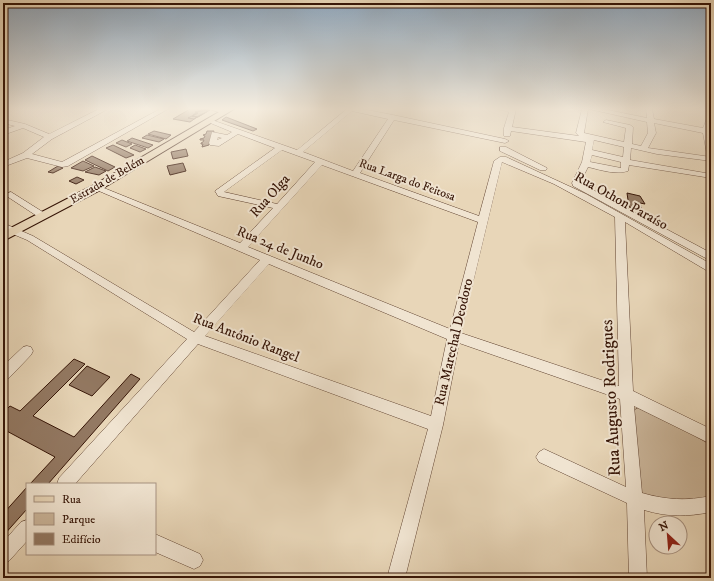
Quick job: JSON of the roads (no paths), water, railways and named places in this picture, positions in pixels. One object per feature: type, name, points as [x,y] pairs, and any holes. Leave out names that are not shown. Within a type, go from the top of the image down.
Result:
[{"type":"main road","name":"Estrada de Belém","points":[[3,237],[96,188],[184,136]]},
{"type":"street","points":[[26,154],[62,165],[116,136]]},
{"type":"street","name":"Rua Larga do Feitosa","points":[[251,136],[482,221]]},
{"type":"street","points":[[298,153],[318,136]]},
{"type":"street","points":[[355,174],[380,136]]},
{"type":"street","name":"Rua Othon Paraíso","points":[[459,136],[504,149],[516,160],[620,216],[711,269]]},
{"type":"street","name":"Rua Marechal Deodoro","points":[[396,578],[436,425],[454,336],[482,221],[498,161],[504,149],[506,136]]},
{"type":"street","points":[[568,136],[590,139],[594,136]]},
{"type":"street","points":[[585,136],[590,139]]},
{"type":"street","points":[[614,136],[627,144],[643,149],[711,159]]},
{"type":"street","points":[[624,164],[627,136]]},
{"type":"street","points":[[643,149],[650,136]]},
{"type":"street","points":[[709,136],[710,150]]},
{"type":"street","points":[[3,165],[26,154],[49,137]]},
{"type":"street","points":[[576,183],[586,164],[590,139]]},
{"type":"street","points":[[280,147],[220,190],[221,194],[280,208]]},
{"type":"street","points":[[589,152],[624,164]]},
{"type":"street","points":[[657,152],[663,168]]},
{"type":"street","name":"Rua Othon Paraíso","points":[[516,160],[576,183],[711,257]]},
{"type":"street","name":"Rua Olga","points":[[241,248],[280,208],[320,162]]},
{"type":"street","points":[[586,164],[624,164],[663,168],[711,176]]},
{"type":"street","name":"Rua 24 de Junho","points":[[96,188],[454,336],[626,395],[711,437]]},
{"type":"street","points":[[11,195],[43,216]]},
{"type":"street","name":"Rua Augusto Rodrigues","points":[[620,216],[626,395],[635,499],[638,578]]},
{"type":"street","name":"Rua Antônio Rangel","points":[[3,226],[30,238],[195,338],[436,425]]},
{"type":"street","points":[[66,483],[267,259]]},
{"type":"street","points":[[3,375],[27,351]]},
{"type":"street","points":[[544,457],[635,499],[656,506],[676,509],[698,508],[711,504]]},
{"type":"street","points":[[3,555],[26,529]]},
{"type":"street","points":[[156,543],[194,560]]}]
